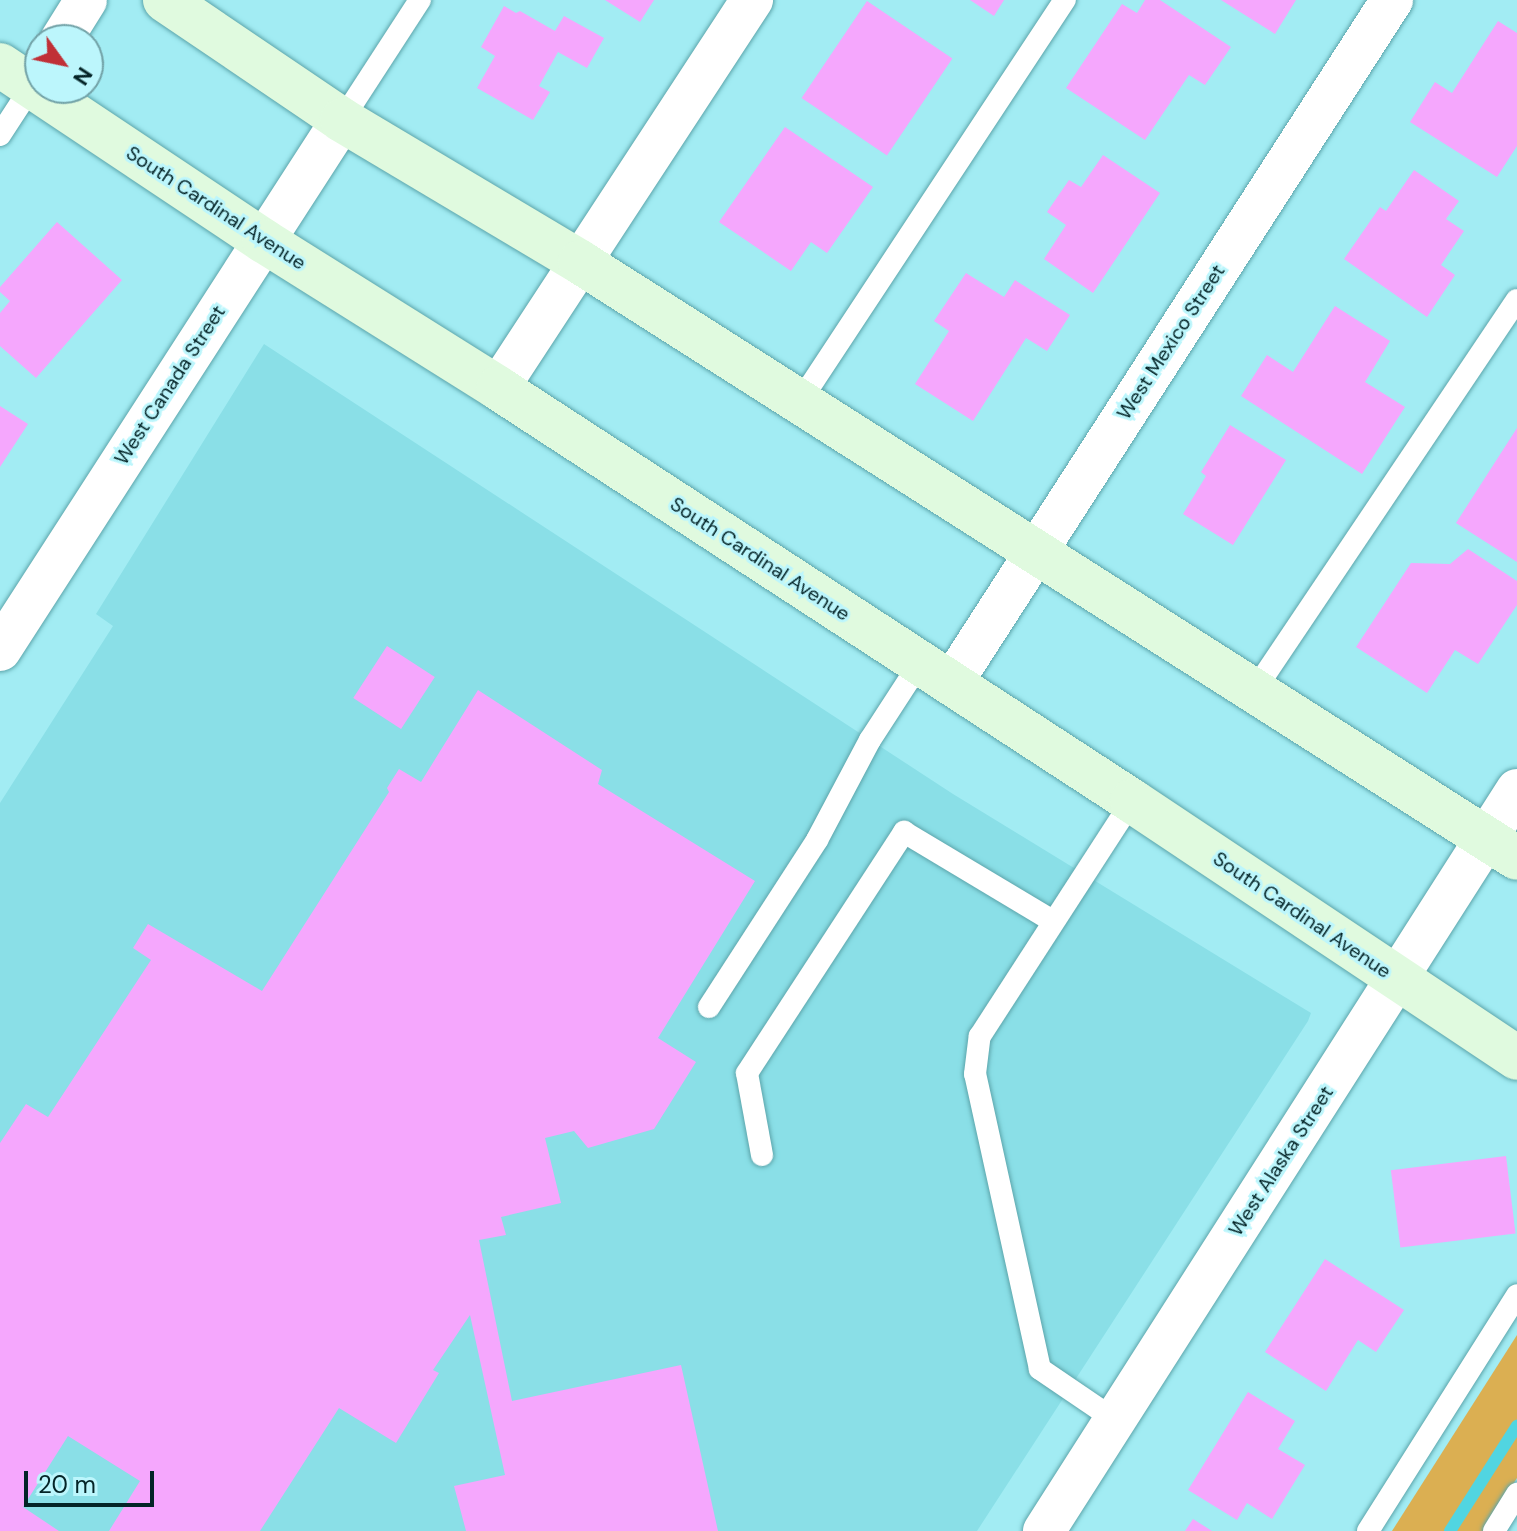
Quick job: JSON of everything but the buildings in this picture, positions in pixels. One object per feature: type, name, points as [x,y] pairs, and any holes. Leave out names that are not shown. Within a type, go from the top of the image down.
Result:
[{"type":"main road","points":[[165,0],[342,120],[580,262],[1034,554],[1501,848]]},
{"type":"main road","name":"South Cardinal Avenue","points":[[66,104],[264,241],[498,388],[936,673],[1517,1058]]},
{"type":"street","points":[[71,24],[86,0]]},
{"type":"street","points":[[498,388],[752,0]]},
{"type":"street","name":"West Mexico Street","points":[[936,673],[1034,554],[1392,0]]},
{"type":"street","name":"West Canada Street","points":[[0,650],[342,120]]},
{"type":"street","name":"West Alaska Street","points":[[1044,1531],[1396,978],[1501,848],[1517,790]]},
{"type":"lane","points":[[342,120],[420,0]]},
{"type":"lane","points":[[799,403],[1065,0]]},
{"type":"lane","points":[[0,135],[24,75]]},
{"type":"lane","points":[[1254,691],[1517,300]]},
{"type":"lane","points":[[709,1007],[817,840],[870,740],[936,673]]},
{"type":"lane","points":[[1115,1420],[1040,1369],[975,1074],[980,1036],[1132,801]]},
{"type":"lane","points":[[762,1155],[747,1073],[904,832],[1053,921]]},
{"type":"lane","points":[[1368,1531],[1517,1295]]},
{"type":"lane","points":[[1494,1531],[1517,1494]]},
{"type":"shaded area","points":[[264,344],[953,794],[1311,1013],[977,1531],[0,1531],[0,803],[113,626],[96,614]]},
{"type":"shaded area","points":[[1517,1335],[1517,1478],[1483,1531],[1392,1531]]},
{"type":"waterway","points":[[1450,1531],[1517,1426]]}]
